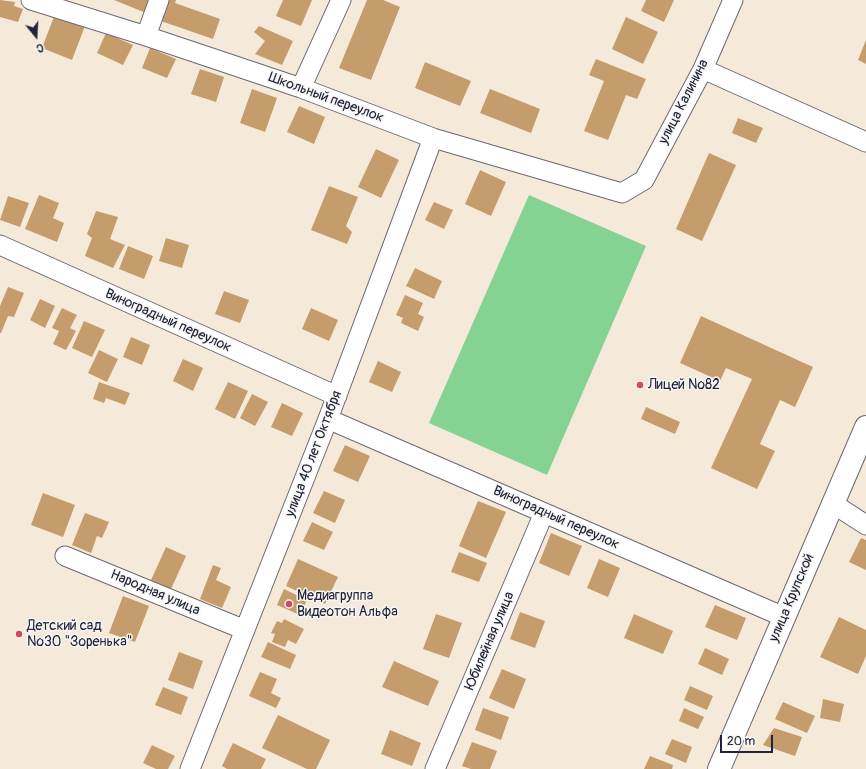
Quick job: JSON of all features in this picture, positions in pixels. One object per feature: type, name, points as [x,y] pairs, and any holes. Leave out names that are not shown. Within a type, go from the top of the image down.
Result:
[{"type":"main road","name":"улица Крупской","points":[[719,769],[832,503],[866,427]]},
{"type":"street","name":"Школьный переулок","points":[[31,0],[146,36],[301,88],[432,138],[622,193]]},
{"type":"street","points":[[146,36],[159,0]]},
{"type":"street","points":[[301,88],[341,0]]},
{"type":"street","name":"улица Калинина","points":[[622,193],[644,180],[703,69],[733,0]]},
{"type":"street","points":[[703,69],[866,142]]},
{"type":"street","name":"улица 40 лет Октября","points":[[190,769],[337,396],[432,138]]},
{"type":"street","name":"Виноградный переулок","points":[[0,245],[337,396]]},
{"type":"street","name":"Виноградный переулок","points":[[328,418],[784,618]]},
{"type":"street","points":[[832,503],[866,525]]},
{"type":"street","name":"Юбилейная улица","points":[[435,769],[544,513]]},
{"type":"street","name":"Народная улица","points":[[65,556],[244,630]]},
{"type":"green space","points":[[529,195],[646,246],[547,475],[429,423]]},
{"type":"building","points":[[0,0],[15,2],[14,6],[23,9],[18,22],[0,17]]},
{"type":"building","points":[[114,0],[152,0],[146,13]]},
{"type":"building","points":[[165,0],[176,0],[175,3],[220,19],[213,39],[158,20]]},
{"type":"building","points":[[283,0],[312,0],[301,26],[276,16]]},
{"type":"building","points":[[367,0],[383,0],[400,7],[371,80],[339,68]]},
{"type":"building","points":[[646,0],[674,0],[664,22],[641,11]]},
{"type":"building","points":[[55,14],[85,26],[72,60],[42,48]]},
{"type":"building","points":[[626,17],[658,32],[643,64],[612,49]]},
{"type":"building","points":[[259,26],[293,41],[282,65],[255,54],[265,41],[254,32]]},
{"type":"building","points":[[106,33],[133,45],[123,65],[97,53]]},
{"type":"building","points":[[866,40],[866,64],[858,60]]},
{"type":"building","points":[[150,48],[176,59],[167,78],[142,68]]},
{"type":"building","points":[[596,59],[646,79],[637,99],[626,95],[608,140],[584,131],[604,81],[589,75]]},
{"type":"building","points":[[425,62],[471,81],[460,106],[415,88]]},
{"type":"building","points":[[200,69],[224,77],[216,102],[191,94]]},
{"type":"building","points":[[252,89],[277,98],[265,132],[240,123]]},
{"type":"building","points":[[490,89],[540,109],[531,133],[480,113]]},
{"type":"building","points":[[299,106],[325,117],[314,144],[287,132]]},
{"type":"building","points":[[738,118],[763,128],[756,143],[732,133]]},
{"type":"building","points":[[376,149],[399,160],[381,198],[358,187]]},
{"type":"building","points":[[709,153],[736,165],[702,241],[676,229]]},
{"type":"building","points":[[480,170],[506,182],[491,216],[465,204]]},
{"type":"building","points":[[329,186],[358,197],[346,226],[352,232],[347,244],[311,230]]},
{"type":"building","points":[[39,195],[59,203],[53,218],[64,223],[57,242],[25,229]]},
{"type":"building","points":[[8,196],[29,203],[20,227],[0,220]]},
{"type":"building","points":[[434,202],[453,210],[444,229],[425,220]]},
{"type":"building","points":[[96,211],[118,217],[110,239],[125,245],[113,268],[85,256],[92,238],[87,234]]},
{"type":"building","points":[[166,238],[189,245],[182,268],[159,261]]},
{"type":"building","points":[[128,246],[153,256],[144,279],[119,269]]},
{"type":"building","points":[[415,268],[442,281],[434,299],[406,286]]},
{"type":"building","points":[[8,287],[24,293],[14,317],[8,316],[0,333],[0,306]]},
{"type":"building","points":[[224,291],[249,300],[240,323],[215,314]]},
{"type":"building","points":[[405,295],[423,303],[418,314],[424,317],[418,331],[401,323],[403,318],[396,315]]},
{"type":"building","points":[[40,299],[55,306],[45,328],[30,320]]},
{"type":"building","points":[[62,308],[77,315],[70,328],[76,331],[66,350],[53,344],[59,331],[52,328]]},
{"type":"building","points":[[311,308],[338,320],[329,341],[302,329]]},
{"type":"building","name":"Лицей №82","points":[[701,316],[813,367],[795,407],[780,400],[760,444],[775,451],[757,489],[711,468],[752,379],[726,368],[720,381],[680,363]]},
{"type":"building","points":[[84,321],[105,330],[92,357],[72,348]]},
{"type":"building","points":[[131,337],[150,345],[142,365],[123,357]]},
{"type":"building","points":[[99,350],[118,359],[107,382],[88,373]]},
{"type":"building","points":[[183,359],[203,368],[193,391],[173,381]]},
{"type":"building","points":[[378,361],[401,372],[392,392],[369,382]]},
{"type":"building","points":[[99,382],[130,393],[125,405],[106,398],[104,403],[93,399]]},
{"type":"building","points":[[228,382],[248,391],[235,419],[215,409]]},
{"type":"building","points":[[252,394],[268,402],[255,426],[240,418]]},
{"type":"building","points":[[282,403],[303,413],[292,436],[271,427]]},
{"type":"building","points":[[646,407],[680,422],[675,434],[641,419]]},
{"type":"building","points":[[345,445],[370,456],[358,482],[333,471]]},
{"type":"building","points":[[324,491],[345,500],[335,523],[313,513]]},
{"type":"building","points":[[43,493],[75,505],[63,537],[31,525]]},
{"type":"building","points":[[478,501],[506,512],[486,558],[459,546]]},
{"type":"building","points":[[85,513],[109,522],[102,538],[97,536],[91,553],[72,545]]},
{"type":"building","points":[[312,522],[333,532],[324,550],[303,541]]},
{"type":"building","points":[[551,533],[582,546],[569,576],[539,563]]},
{"type":"building","points":[[861,538],[866,540],[866,570],[849,562]]},
{"type":"building","points":[[166,547],[186,556],[171,589],[151,580]]},
{"type":"building","points":[[459,552],[487,563],[479,582],[451,572]]},
{"type":"building","points":[[298,559],[338,577],[325,604],[286,586]]},
{"type":"building","points":[[599,559],[620,568],[608,597],[587,588]]},
{"type":"building","points":[[213,565],[221,568],[216,580],[231,587],[222,608],[200,599]]},
{"type":"building","points":[[284,589],[307,600],[300,615],[277,605]]},
{"type":"building","points":[[123,596],[149,606],[135,642],[109,633]]},
{"type":"building","points":[[715,605],[746,618],[737,640],[705,627]]},
{"type":"building","points":[[520,612],[545,621],[535,648],[510,639]]},
{"type":"building","points":[[436,614],[462,623],[449,658],[423,649]]},
{"type":"building","points":[[634,614],[673,631],[663,654],[624,638]]},
{"type":"building","points":[[839,617],[866,630],[866,656],[858,674],[820,657]]},
{"type":"building","points":[[284,619],[304,629],[296,644],[288,640],[285,647],[272,642],[275,634],[271,633],[277,621],[282,623]]},
{"type":"building","points":[[268,642],[296,655],[290,669],[261,657]]},
{"type":"building","points":[[705,648],[729,659],[722,675],[698,664]]},
{"type":"building","points":[[179,652],[203,661],[193,689],[168,680]]},
{"type":"building","points":[[394,661],[439,681],[428,706],[382,687]]},
{"type":"building","points":[[502,669],[526,679],[514,709],[489,698]]},
{"type":"building","points":[[260,672],[277,679],[271,693],[281,698],[276,708],[249,696]]},
{"type":"building","points":[[690,686],[713,696],[707,710],[684,700]]},
{"type":"building","points":[[163,687],[188,697],[181,715],[155,705]]},
{"type":"building","points":[[823,699],[844,704],[840,722],[820,718]]},
{"type":"building","points":[[783,702],[815,716],[807,733],[775,719]]},
{"type":"building","points":[[483,708],[509,717],[501,740],[475,730]]},
{"type":"building","points":[[684,708],[704,717],[698,729],[679,721]]},
{"type":"building","points":[[278,715],[330,740],[316,769],[307,769],[262,748]]},
{"type":"building","points":[[774,728],[802,737],[795,756],[763,745]]},
{"type":"building","points":[[390,730],[421,743],[412,766],[381,754]]},
{"type":"building","points":[[672,739],[692,747],[686,763],[665,754]]},
{"type":"building","points":[[472,742],[497,751],[490,769],[471,769],[462,766]]},
{"type":"building","points":[[233,743],[266,759],[261,769],[227,769],[222,766]]},
{"type":"building","points":[[152,745],[175,756],[168,769],[156,769],[143,763]]},
{"type":"building","points":[[650,756],[673,765],[672,769],[644,769]]},
{"type":"place","name":"Лицей №82","points":[[640,385]]},
{"type":"place","name":"Медиагруппа Видеотон Альфа","points":[[289,604]]},
{"type":"place","name":"Детский сад №30 \"Зоренька\"","points":[[19,634]]}]
